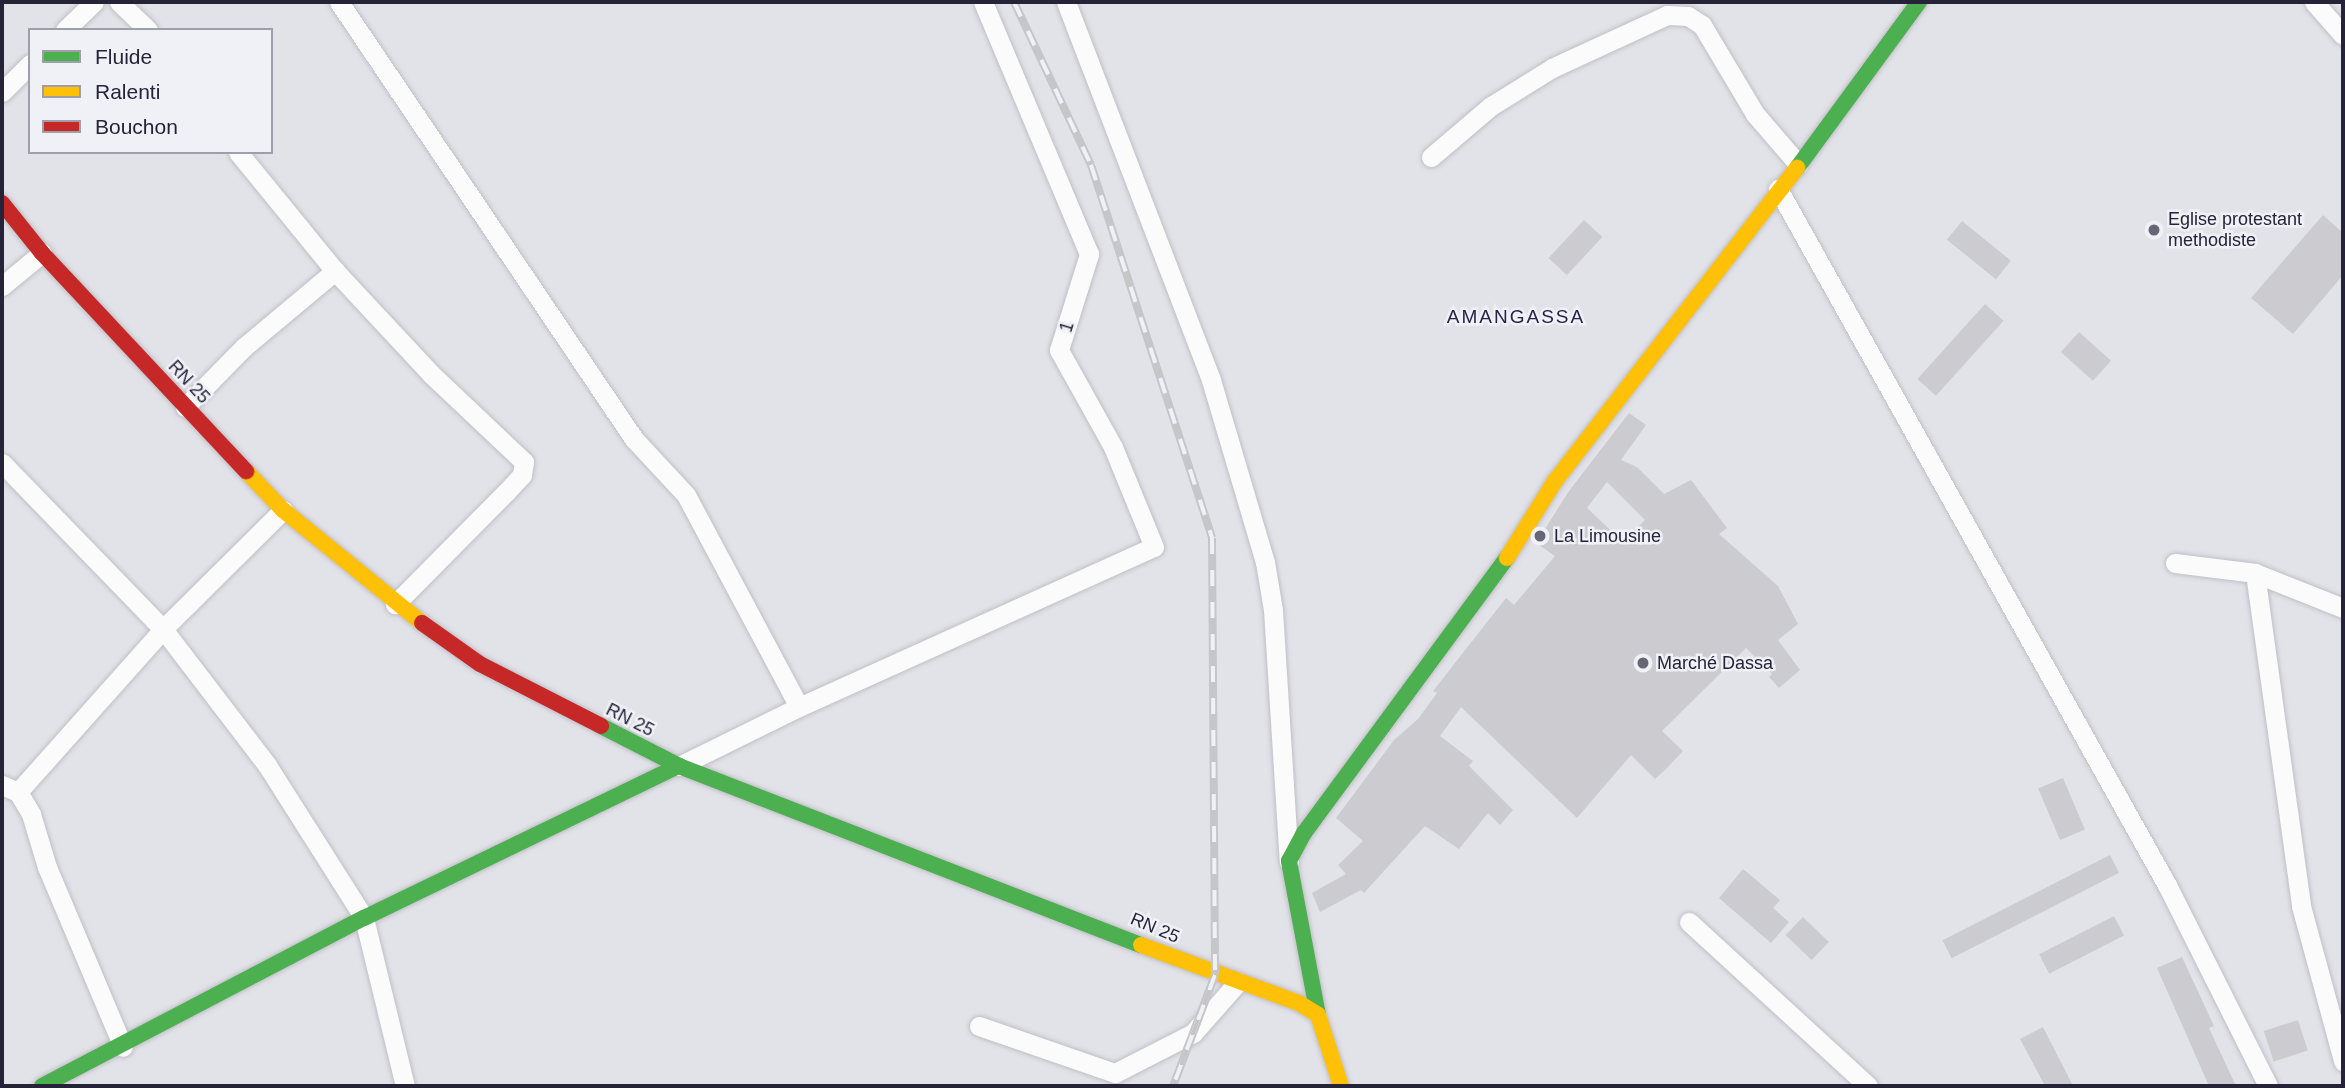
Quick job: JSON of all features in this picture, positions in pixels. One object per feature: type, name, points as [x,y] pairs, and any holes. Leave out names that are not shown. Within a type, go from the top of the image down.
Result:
[{"type":"main road","points":[[1341,1086],[1318,1016],[1289,861],[1318,813],[1489,586],[1555,481],[1919,2]]},
{"type":"main road","name":"RN 25","points":[[2,203],[42,253],[283,510],[395,604],[480,664],[679,766],[1238,982],[1299,1003],[1318,1016]]},
{"type":"main road","points":[[42,1086],[123,1047],[364,918],[679,766]]},
{"type":"street","points":[[67,28],[94,2]]},
{"type":"street","points":[[119,2],[146,28]]},
{"type":"street","points":[[339,2],[634,439],[686,495],[755,631],[799,707],[679,766]]},
{"type":"street","name":"1","points":[[799,707],[1058,593],[1154,547],[1113,447],[1059,350],[1089,254],[983,2]]},
{"type":"street","points":[[1066,2],[1211,380],[1265,562],[1273,610],[1289,861]]},
{"type":"street","points":[[2314,2],[2343,35]]},
{"type":"street","points":[[1432,157],[1491,106],[1571,57],[1635,26],[1678,16],[1702,25],[1755,114],[1798,164]]},
{"type":"street","points":[[2,92],[28,66]]},
{"type":"street","points":[[240,154],[335,271],[431,374],[524,462],[522,475],[395,604]]},
{"type":"street","points":[[1778,189],[2111,782],[2268,1086]]},
{"type":"street","points":[[2,286],[42,253]]},
{"type":"street","points":[[185,407],[244,346],[335,271]]},
{"type":"street","points":[[2,463],[163,629],[267,765],[364,918],[405,1086]]},
{"type":"street","points":[[123,1047],[10,788],[163,629],[283,510]]},
{"type":"street","points":[[2175,563],[2255,573],[2343,608]]},
{"type":"street","points":[[2255,573],[2301,906],[2343,1060]]},
{"type":"street","points":[[1689,922],[1868,1086]]},
{"type":"street","points":[[979,1026],[1115,1073],[1194,1033],[1238,982]]},
{"type":"building","points":[[2323,215],[2343,233],[2343,275],[2293,334],[2251,298]]},
{"type":"building","points":[[1584,220],[1602,237],[1567,275],[1549,258]]},
{"type":"building","points":[[1962,221],[2011,261],[1996,279],[1947,240]]},
{"type":"building","points":[[1985,304],[2004,321],[1936,396],[1917,379]]},
{"type":"building","points":[[2079,332],[2111,361],[2093,381],[2061,352]]},
{"type":"building","points":[[1629,413],[1646,425],[1621,460],[1637,467],[1664,494],[1691,480],[1727,528],[1719,534],[1778,586],[1798,624],[1778,640],[1800,670],[1779,688],[1769,677],[1772,674],[1746,648],[1662,731],[1683,751],[1666,769],[1655,779],[1631,755],[1577,818],[1461,707],[1440,736],[1473,761],[1469,766],[1513,810],[1500,825],[1488,813],[1459,849],[1425,826],[1364,893],[1361,890],[1320,912],[1312,893],[1346,874],[1338,865],[1363,841],[1336,818],[1394,740],[1418,719],[1437,693],[1433,691],[1506,598],[1514,605],[1555,556],[1536,543],[1569,491]],"holes":[[[1607,482],[1645,520],[1623,542],[1587,508]]]},
{"type":"building","points":[[2063,778],[2085,830],[2060,840],[2038,789]]},
{"type":"building","points":[[2110,855],[2119,873],[1952,958],[1942,940]]},
{"type":"building","points":[[1743,869],[1780,900],[1773,908],[1789,922],[1771,943],[1719,898]]},
{"type":"building","points":[[2114,916],[2124,936],[2049,974],[2039,954]]},
{"type":"building","points":[[1803,917],[1829,942],[1812,960],[1786,935]]},
{"type":"building","points":[[2182,957],[2214,1026],[2209,1028],[2236,1086],[2209,1086],[2157,968]]},
{"type":"building","points":[[2298,1020],[2308,1050],[2274,1062],[2264,1031]]},
{"type":"building","points":[[2043,1027],[2073,1086],[2045,1086],[2020,1039]]},
{"type":"railway","points":[[1014,2],[1091,165],[1212,538],[1215,975],[1173,1086]]},
{"type":"traffic: fast","points":[[1797,168],[1919,2]]},
{"type":"traffic: fast","points":[[1318,1015],[1289,861],[1304,833],[1507,558]]},
{"type":"traffic: fast","points":[[601,726],[679,766],[1141,945]]},
{"type":"traffic: fast","points":[[42,1086],[364,918],[679,766]]},
{"type":"traffic: slow","points":[[1507,558],[1555,481],[1797,168]]},
{"type":"traffic: slow","points":[[246,471],[283,510],[422,623]]},
{"type":"traffic: slow","points":[[1141,945],[1299,1003],[1318,1015],[1341,1086]]},
{"type":"traffic: jam","points":[[2,203],[42,253],[246,471]]},
{"type":"traffic: jam","points":[[422,623],[480,664],[601,726]]},
{"type":"place","name":"Eglise protestant methodiste","points":[[2154,230]]},
{"type":"place","name":"La Limousine","points":[[1540,536]]},
{"type":"place","name":"Marché Dassa","points":[[1643,663]]},
{"type":"district","name":"AMANGASSA","points":[[1516,317]]}]
